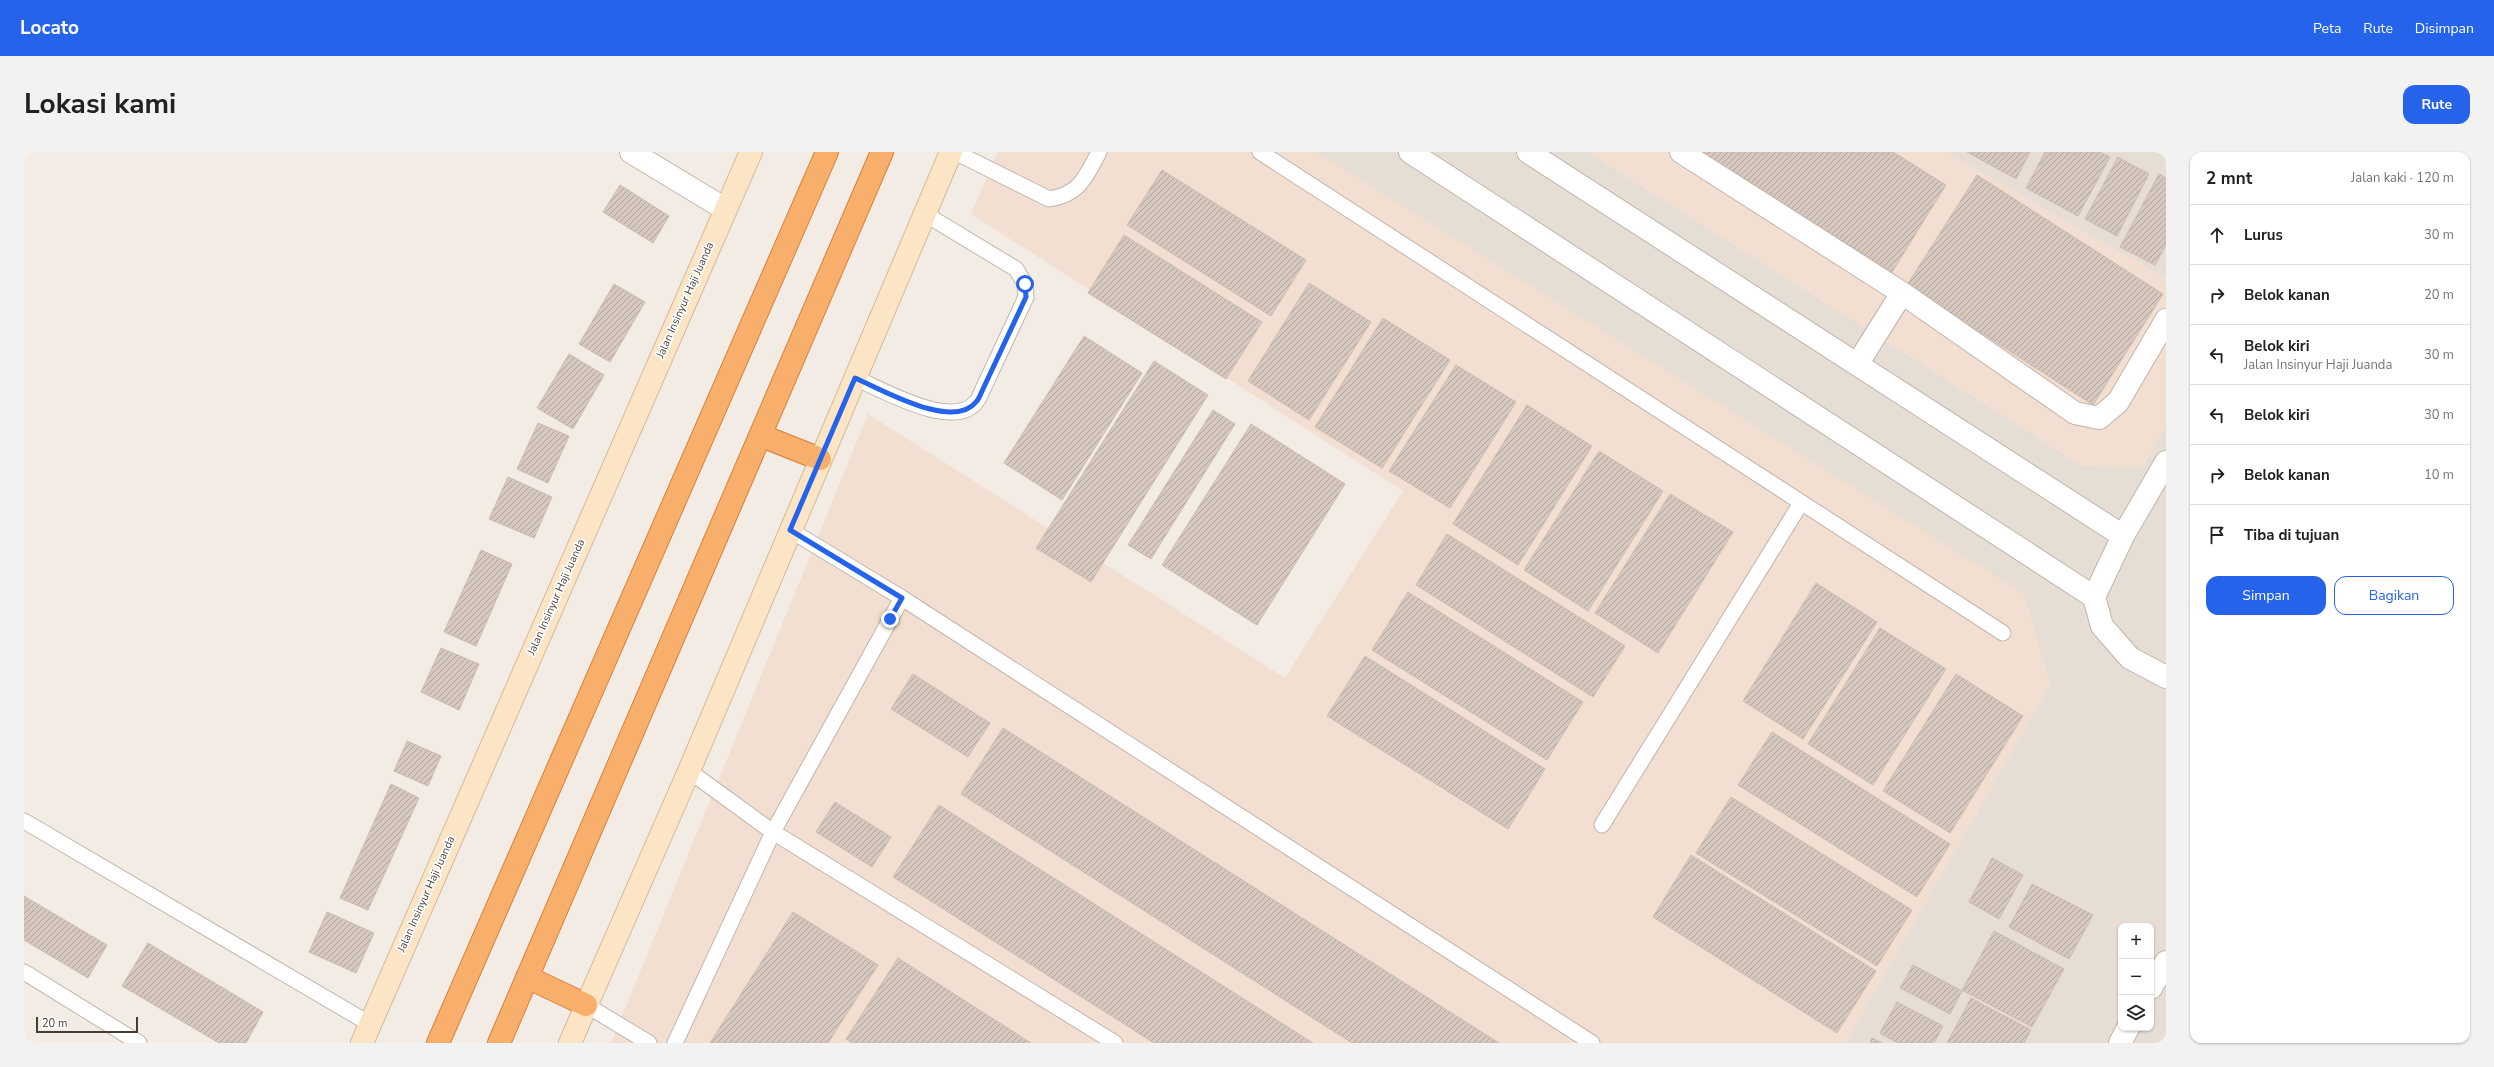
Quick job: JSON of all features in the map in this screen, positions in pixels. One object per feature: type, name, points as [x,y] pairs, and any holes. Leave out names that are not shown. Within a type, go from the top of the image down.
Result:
[{"type":"highway","points":[[499,1043],[762,436],[882,152]]},
{"type":"highway","points":[[438,1043],[823,156]]},
{"type":"highway","points":[[762,436],[820,459]]},
{"type":"highway","points":[[528,976],[586,1004]]},
{"type":"street","points":[[631,152],[725,208]]},
{"type":"street","name":"Jalan Insinyur Haji Juanda","points":[[366,1034],[725,208],[751,152]]},
{"type":"street","points":[[570,1043],[689,771],[951,152]]},
{"type":"street","points":[[1410,152],[2094,597]]},
{"type":"street","points":[[1528,152],[1858,363],[2123,536]]},
{"type":"street","points":[[1681,152],[1902,293],[2075,413],[2099,418],[2118,402],[2166,320]]},
{"type":"street","points":[[1858,363],[1902,293]]},
{"type":"street","points":[[2166,462],[2123,536],[2094,597],[2102,626],[2130,658],[2166,677]]},
{"type":"street","points":[[2154,983],[2166,962]]},
{"type":"street","points":[[2120,1043],[2126,1031]]},
{"type":"lane","points":[[955,152],[1049,199],[1061,197],[1073,192],[1087,175],[1099,152]]},
{"type":"lane","points":[[1260,152],[2003,633]]},
{"type":"lane","points":[[855,378],[931,410],[951,414],[966,409],[975,403],[983,389],[1026,297],[1025,284],[1016,269],[925,214]]},
{"type":"lane","points":[[1602,825],[1801,503]]},
{"type":"lane","points":[[790,530],[902,598],[1592,1043]]},
{"type":"lane","points":[[675,1043],[773,832],[902,598]]},
{"type":"lane","points":[[689,771],[773,832],[1115,1043]]},
{"type":"lane","points":[[24,821],[366,1034]]},
{"type":"lane","points":[[24,972],[139,1043]]},
{"type":"lane","points":[[586,1004],[649,1043]]},
{"type":"shaded area","points":[[998,152],[1316,152],[2024,594],[2050,684],[1845,1043],[611,1043],[868,414],[1285,678],[1403,491],[971,214]]},
{"type":"shaded area","points":[[1316,152],[1588,152],[2083,466],[2143,467],[2166,425],[2166,1043],[1845,1043],[2050,684]]},
{"type":"shaded area","points":[[1588,152],[1946,152],[2166,279],[2166,425],[2143,467],[2083,466]]},
{"type":"shaded area","points":[[1946,152],[2166,152],[2166,279]]},
{"type":"building","points":[[1699,152],[1893,152],[1946,185],[1892,272]]},
{"type":"building","points":[[1967,152],[2030,152],[2016,179]]},
{"type":"building","points":[[2045,152],[2100,152],[2110,157],[2078,216],[2026,188]]},
{"type":"building","points":[[2118,157],[2149,174],[2117,236],[2085,219]]},
{"type":"building","points":[[1162,170],[1306,260],[1271,316],[1127,225]]},
{"type":"building","points":[[2159,174],[2166,178],[2166,245],[2155,265],[2120,247]]},
{"type":"building","points":[[1977,175],[2163,294],[2093,405],[1907,285]]},
{"type":"building","points":[[620,185],[669,216],[653,243],[603,212]]},
{"type":"building","points":[[1124,235],[1262,322],[1226,379],[1088,293]]},
{"type":"building","points":[[1309,283],[1371,322],[1309,420],[1248,381]]},
{"type":"building","points":[[614,284],[645,302],[610,362],[579,344]]},
{"type":"building","points":[[1383,318],[1450,360],[1382,468],[1315,427]]},
{"type":"building","points":[[1084,336],[1142,373],[1062,500],[1004,463]]},
{"type":"building","points":[[569,354],[604,375],[573,429],[537,408]]},
{"type":"building","points":[[1154,361],[1208,395],[1091,582],[1036,548]]},
{"type":"building","points":[[1456,365],[1516,402],[1450,508],[1389,471]]},
{"type":"building","points":[[1527,405],[1592,446],[1518,565],[1453,524]]},
{"type":"building","points":[[1213,410],[1235,424],[1151,559],[1128,545]]},
{"type":"building","points":[[538,423],[569,436],[548,483],[517,469]]},
{"type":"building","points":[[1251,424],[1345,484],[1257,625],[1162,565]]},
{"type":"building","points":[[1599,451],[1663,491],[1588,611],[1524,570]]},
{"type":"building","points":[[508,477],[552,497],[534,538],[489,519]]},
{"type":"building","points":[[1670,494],[1733,532],[1658,653],[1595,613]]},
{"type":"building","points":[[1447,534],[1625,646],[1593,697],[1416,585]]},
{"type":"building","points":[[481,550],[512,564],[476,646],[444,632]]},
{"type":"building","points":[[1816,583],[1877,622],[1803,739],[1743,701]]},
{"type":"building","points":[[1408,592],[1583,702],[1547,760],[1372,650]]},
{"type":"building","points":[[1880,628],[1946,669],[1873,785],[1808,744]]},
{"type":"building","points":[[441,648],[479,664],[459,710],[421,692]]},
{"type":"building","points":[[1365,656],[1545,769],[1508,829],[1327,716]]},
{"type":"building","points":[[913,674],[990,723],[968,757],[891,709]]},
{"type":"building","points":[[1956,674],[2023,716],[1950,833],[1883,791]]},
{"type":"building","points":[[1003,728],[1499,1043],[1352,1043],[961,794]]},
{"type":"building","points":[[1772,732],[1950,844],[1917,897],[1738,785]]},
{"type":"building","points":[[407,741],[441,756],[428,786],[394,771]]},
{"type":"building","points":[[391,784],[419,798],[368,910],[340,898]]},
{"type":"building","points":[[1731,797],[1912,910],[1877,966],[1696,853]]},
{"type":"building","points":[[835,802],[891,837],[872,867],[816,832]]},
{"type":"building","points":[[939,805],[1313,1043],[1154,1043],[893,877]]},
{"type":"building","points":[[1691,855],[1876,971],[1837,1033],[1653,917]]},
{"type":"building","points":[[1992,858],[2023,875],[1999,919],[1969,902]]},
{"type":"building","points":[[2032,884],[2093,915],[2069,959],[2009,927]]},
{"type":"building","points":[[24,896],[107,945],[88,978],[24,940]]},
{"type":"building","points":[[327,912],[374,933],[356,973],[309,952]]},
{"type":"building","points":[[793,912],[878,965],[828,1043],[710,1043]]},
{"type":"building","points":[[1994,931],[2064,969],[2032,1027],[1962,990]]},
{"type":"building","points":[[148,943],[263,1012],[246,1043],[219,1043],[122,986]]},
{"type":"building","points":[[898,958],[1031,1043],[852,1043],[846,1039]]},
{"type":"building","points":[[1913,965],[1962,991],[1950,1014],[1900,988]]},
{"type":"building","points":[[1971,998],[2031,1030],[2024,1043],[1947,1043]]},
{"type":"building","points":[[1897,1002],[1943,1026],[1934,1043],[1898,1043],[1880,1033]]},
{"type":"building","points":[[1872,1038],[1882,1043],[1870,1043]]},
{"type":"route","points":[[890,619],[902,598],[790,530],[855,378],[931,410],[951,414],[966,409],[975,403],[983,389],[1026,297],[1025,284]]}]
